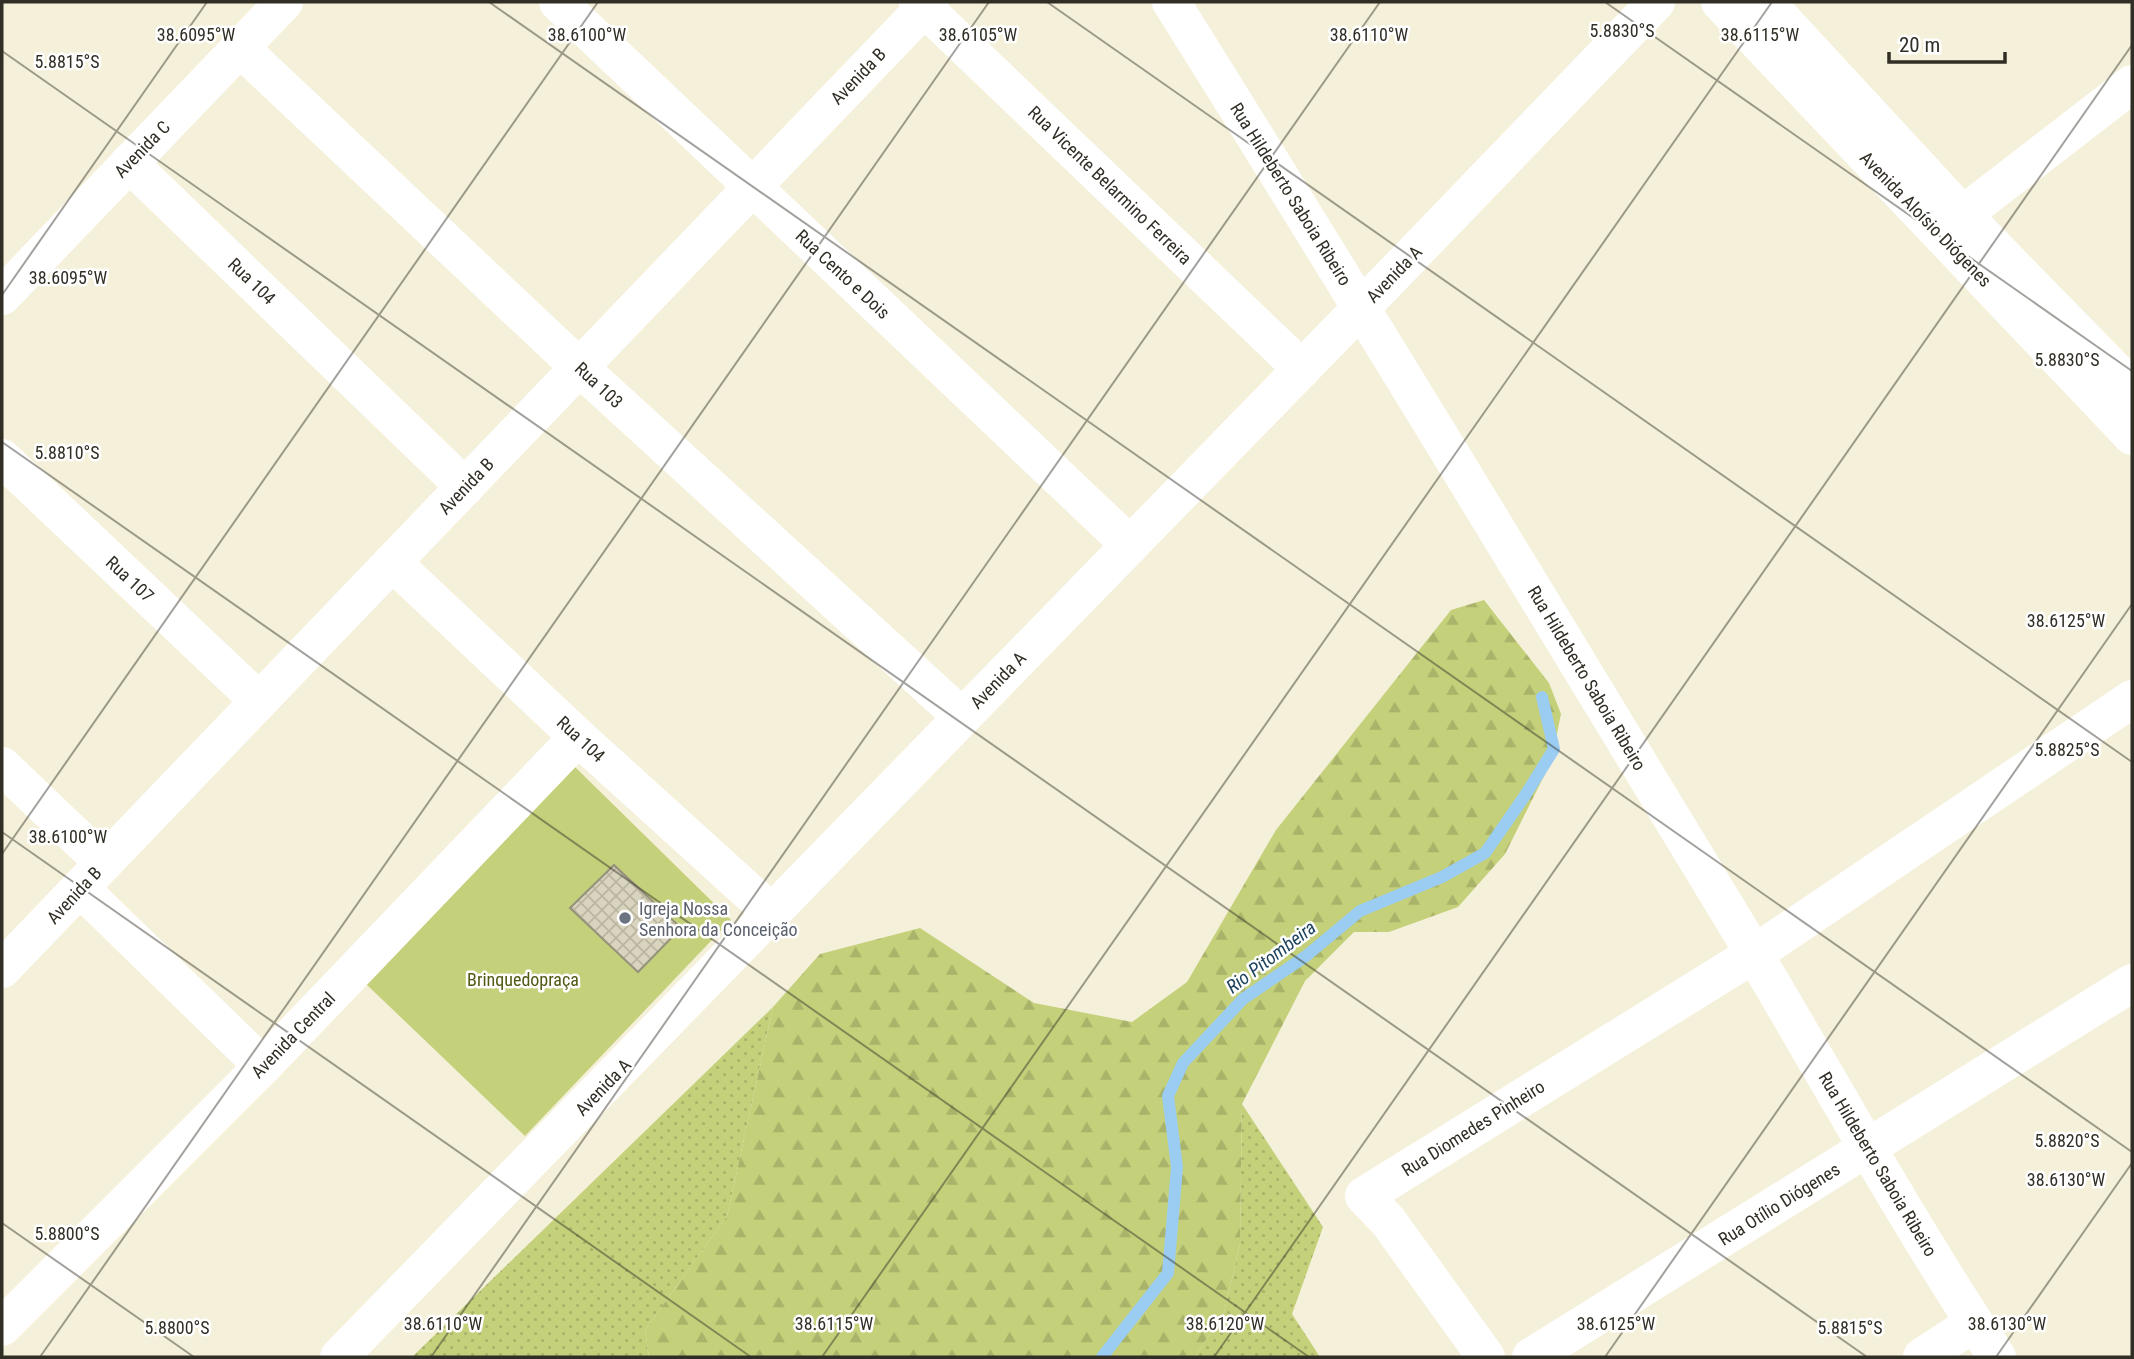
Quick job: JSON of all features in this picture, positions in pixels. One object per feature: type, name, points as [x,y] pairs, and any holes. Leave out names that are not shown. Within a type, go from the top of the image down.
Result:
[{"type":"street","name":"Avenida C","points":[[2,296],[284,2]]},
{"type":"street","name":"Rua Cento e Dois","points":[[558,2],[1130,545]]},
{"type":"street","name":"Rua Hildeberto Saboia Ribeiro","points":[[1171,2],[1362,307],[1754,954],[1868,1149],[1997,1357]]},
{"type":"street","name":"Avenida A","points":[[339,1357],[1656,2]]},
{"type":"street","name":"Avenida Aloísio Diógenes","points":[[1720,2],[1950,223],[2132,388]]},
{"type":"street","name":"Avenida Aloísio Diógenes","points":[[1766,2],[2132,436]]},
{"type":"street","name":"Avenida B","points":[[2,970],[752,188],[924,4]]},
{"type":"street","name":"Rua Vicente Belarmino Ferreira","points":[[924,4],[1302,369]]},
{"type":"street","name":"Rua 103","points":[[240,48],[580,368],[962,717]]},
{"type":"street","points":[[1950,223],[2132,83]]},
{"type":"street","name":"Rua 104","points":[[129,163],[465,486]]},
{"type":"street","name":"Rua 107","points":[[2,458],[259,701]]},
{"type":"street","name":"Rua 104","points":[[392,562],[578,737],[772,913]]},
{"type":"street","points":[[1754,954],[2132,699]]},
{"type":"street","name":"Avenida Central","points":[[2,1327],[263,1066],[578,737]]},
{"type":"street","points":[[2,766],[93,876],[263,1066]]},
{"type":"street","name":"Rua Diomedes Pinheiro","points":[[1486,1357],[1388,1221],[1364,1196],[1754,954]]},
{"type":"street","name":"Rua Otílio Diógenes","points":[[1531,1357],[2132,982]]},
{"type":"street","points":[[1922,1357],[1974,1323]]},
{"type":"green space","points":[[1484,600],[1549,683],[1561,714],[1551,762],[1505,854],[1458,907],[1389,932],[1354,932],[1305,981],[1242,1104],[1240,1244],[1224,1312],[1195,1357],[649,1357],[645,1330],[727,1216],[773,1007],[820,954],[920,928],[1034,1003],[1132,1022],[1187,982],[1276,830],[1451,610]]},
{"type":"green space","name":"Brinquedopraça","points":[[575,767],[731,920],[525,1136],[365,983]]},
{"type":"green space","points":[[773,1007],[727,1216],[645,1330],[649,1357],[412,1357]]},
{"type":"green space","points":[[1242,1104],[1323,1227],[1292,1314],[1320,1357],[1195,1357],[1224,1312],[1240,1244]]},
{"type":"building","name":"Igreja Nossa Senhora da Conceição","points":[[614,865],[681,928],[638,972],[570,908]]},
{"type":"waterway","name":"Rio Pitombeira","points":[[1102,1357],[1168,1273],[1177,1167],[1168,1096],[1183,1063],[1243,999],[1306,956],[1360,911],[1442,877],[1485,853],[1554,749],[1542,697]]},
{"type":"place","name":"Igreja Nossa Senhora da Conceição","points":[[625,918]]}]
